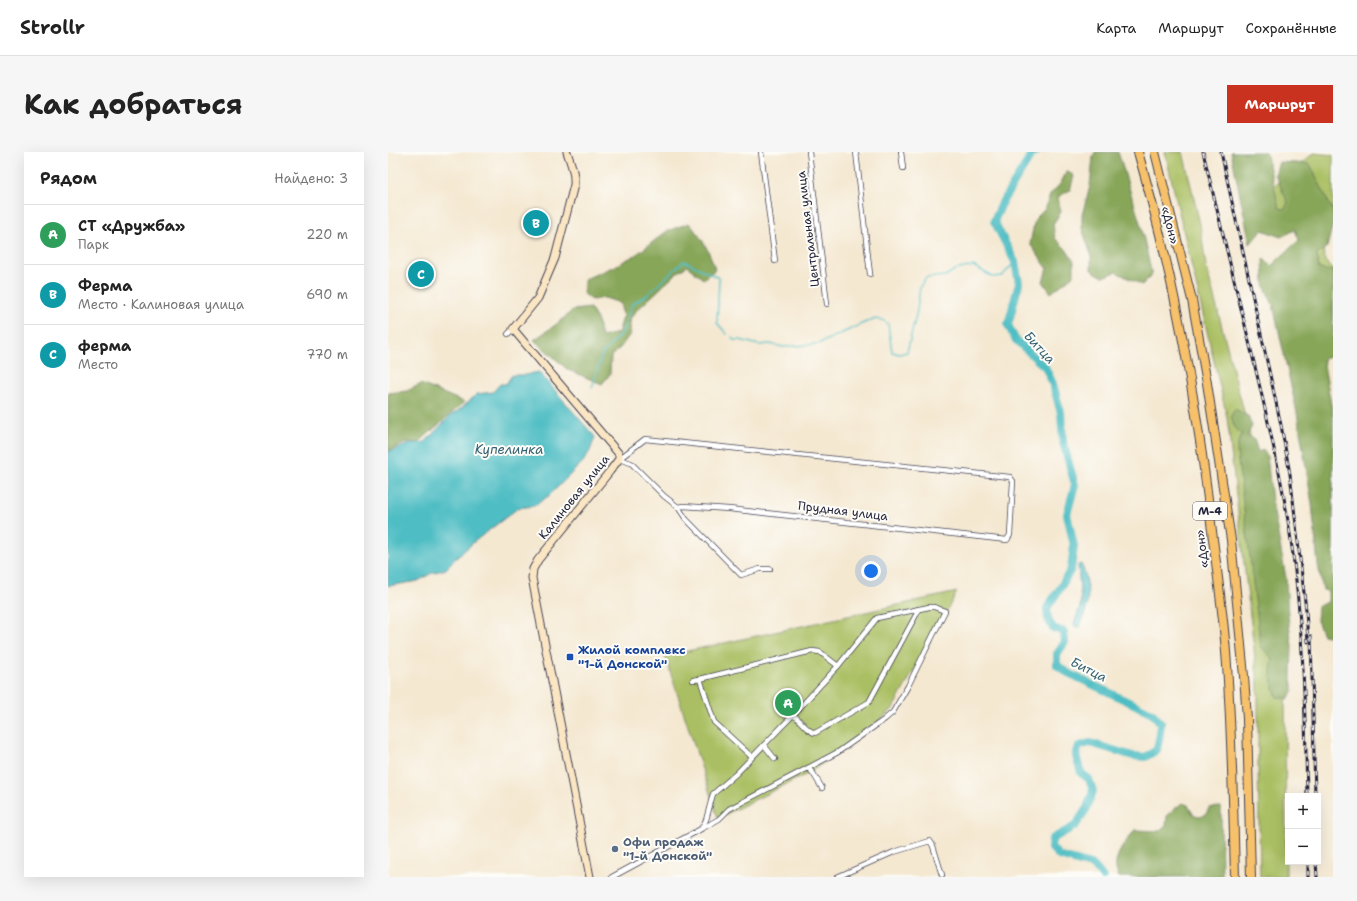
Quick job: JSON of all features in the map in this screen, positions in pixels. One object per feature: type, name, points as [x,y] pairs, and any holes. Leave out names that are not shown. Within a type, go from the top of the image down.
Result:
[{"type":"highway","name":"«Дон»","points":[[1138,152],[1154,210],[1176,306],[1193,392],[1209,504],[1226,650],[1235,877]]},
{"type":"highway","name":"«Дон»","points":[[1155,152],[1192,300],[1207,383],[1231,540],[1245,683],[1251,877]]},
{"type":"street","name":"Калиновая улица","points":[[567,152],[575,176],[574,186],[555,258],[538,298],[510,332],[618,451],[619,459],[538,560],[533,569],[532,578],[590,877]]},
{"type":"street","points":[[761,152],[775,261]]},
{"type":"street","name":"Центральная улица","points":[[808,152],[827,304]]},
{"type":"street","points":[[856,152],[870,274]]},
{"type":"street","points":[[901,152],[903,168]]},
{"type":"street","name":"Прудная улица","points":[[619,459],[645,439],[1010,477],[1013,481],[1010,535],[1007,540],[728,509],[678,507]]},
{"type":"street","points":[[619,459],[631,463],[664,496],[678,507],[686,519],[741,575],[760,569],[770,569]]},
{"type":"street","points":[[612,877],[701,829],[718,819],[729,808],[819,761],[828,758],[885,719],[897,706],[945,611],[934,606],[877,618],[838,666],[793,715],[737,773],[713,794],[706,820],[701,829]]},
{"type":"street","points":[[793,715],[802,722],[807,729],[812,733],[815,733],[869,702],[918,609]]},
{"type":"street","points":[[693,680],[812,651],[820,652],[838,666]]},
{"type":"street","points":[[700,679],[714,722],[752,757]]},
{"type":"street","points":[[764,745],[775,759]]},
{"type":"street","points":[[808,768],[814,773],[822,788]]},
{"type":"street","points":[[837,877],[894,852],[930,841],[942,875]]},
{"type":"green space","points":[[1095,152],[1118,152],[1141,226],[1152,275],[1142,285],[1116,272],[1103,277],[1091,270],[1091,255],[1082,228],[1082,215],[1090,186],[1093,157]]},
{"type":"green space","points":[[1165,152],[1183,152],[1200,224],[1206,266],[1260,473],[1285,684],[1286,877],[1260,877],[1258,684],[1227,417]]},
{"type":"green space","points":[[1231,152],[1266,152],[1279,208],[1284,209],[1288,203],[1275,174],[1279,162],[1310,164],[1333,211],[1333,223],[1327,247],[1317,254],[1319,269],[1333,271],[1333,356],[1323,359],[1333,416],[1333,637],[1323,635],[1317,621],[1318,606],[1328,602],[1328,591],[1323,590],[1318,565],[1312,504],[1297,413],[1273,305],[1264,285],[1263,258],[1271,266],[1299,240],[1295,230],[1281,237],[1262,230],[1250,244]]},
{"type":"green space","points":[[1314,153],[1333,155],[1333,214],[1321,238],[1325,261],[1333,269],[1333,320],[1303,234],[1261,196]]},
{"type":"green space","points":[[1067,171],[1074,176],[1070,190],[1058,197],[1061,212],[1053,224],[1055,238],[1065,248],[1074,261],[1074,275],[1051,293],[1043,282],[1047,268],[1030,244],[1035,219],[1045,209],[1050,195],[1060,184]]},
{"type":"green space","points":[[689,223],[705,245],[715,270],[703,279],[687,266],[678,272],[636,311],[629,320],[630,334],[621,347],[611,356],[610,374],[602,384],[568,370],[534,340],[573,310],[590,308],[597,319],[602,337],[618,333],[623,316],[620,303],[605,298],[592,300],[583,293],[585,279],[617,265],[637,254],[667,231]]},
{"type":"green space","points":[[421,384],[464,402],[418,443],[408,442],[388,451],[388,393],[407,391]]},
{"type":"green space","points":[[1235,409],[1248,416],[1252,426],[1247,436],[1254,439],[1258,452],[1263,450],[1267,456],[1272,501],[1286,578],[1288,616],[1292,646],[1291,679],[1293,690],[1288,699],[1277,697],[1271,678],[1273,659],[1261,647],[1237,453],[1238,442],[1242,434],[1235,429],[1231,416]]},
{"type":"green space","points":[[957,592],[892,710],[843,750],[807,774],[718,818],[665,656]]},
{"type":"green space","points":[[1182,803],[1188,805],[1193,814],[1201,817],[1206,814],[1209,808],[1221,807],[1222,877],[1119,877],[1116,871],[1117,858],[1123,846],[1135,830],[1160,831],[1166,826],[1167,815]]},
{"type":"water","name":"Купелинка","points":[[539,372],[595,437],[590,451],[583,462],[550,495],[534,506],[518,508],[475,541],[446,569],[432,573],[418,581],[388,586],[388,452],[409,444],[425,442],[450,416],[463,407],[477,394],[493,392],[500,384],[506,384],[512,375],[525,375]]},
{"type":"water","points":[[1081,564],[1088,588],[1088,596],[1083,620],[1079,627],[1075,627],[1074,624],[1081,603],[1078,565]]},
{"type":"waterway","name":"Битца","points":[[1036,152],[1032,154],[1004,199],[994,221],[1015,262],[1019,283],[1008,325],[1015,339],[1045,367],[1053,384],[1061,413],[1063,442],[1075,485],[1067,514],[1074,546],[1071,569],[1047,608],[1048,619],[1053,628],[1064,632],[1065,642],[1057,654],[1057,665],[1068,673],[1152,713],[1161,723],[1157,750],[1145,757],[1133,756],[1090,743],[1079,746],[1076,756],[1081,773],[1089,779],[1093,791],[1087,808],[1075,826],[1052,839],[1051,847],[1059,856],[1094,866],[1103,877]]},
{"type":"waterway","name":"Купелинка","points":[[592,388],[602,354],[622,333],[632,304],[647,295],[684,261],[719,278],[717,323],[727,334]]},
{"type":"waterway","name":"Купелинка","points":[[732,337],[734,340],[759,345],[770,344],[783,347],[818,344],[873,319],[883,320],[888,324],[892,352],[899,354],[907,352],[917,311],[920,287],[926,278],[945,276],[955,270],[973,266],[993,277],[1002,276],[1015,262]]},
{"type":"railway","points":[[1203,152],[1267,416],[1288,521],[1300,624],[1307,793]]},
{"type":"railway","points":[[1221,152],[1281,425],[1290,474],[1306,610],[1308,642]]},
{"type":"railway","points":[[1311,636],[1315,793]]},
{"type":"railway","points":[[1308,865],[1308,877]]},
{"type":"railway","points":[[1316,865],[1317,877]]},
{"type":"place","name":"Ферма","points":[[536,223]]},
{"type":"place","name":"ферма","points":[[421,274]]},
{"type":"place","name":"Жилой комплекс \"1-й Донской\"","points":[[570,657]]},
{"type":"place","name":"СТ «Дружба»","points":[[788,703]]},
{"type":"place","name":"Офи продаж \"1-й Донской\"","points":[[615,849]]}]
